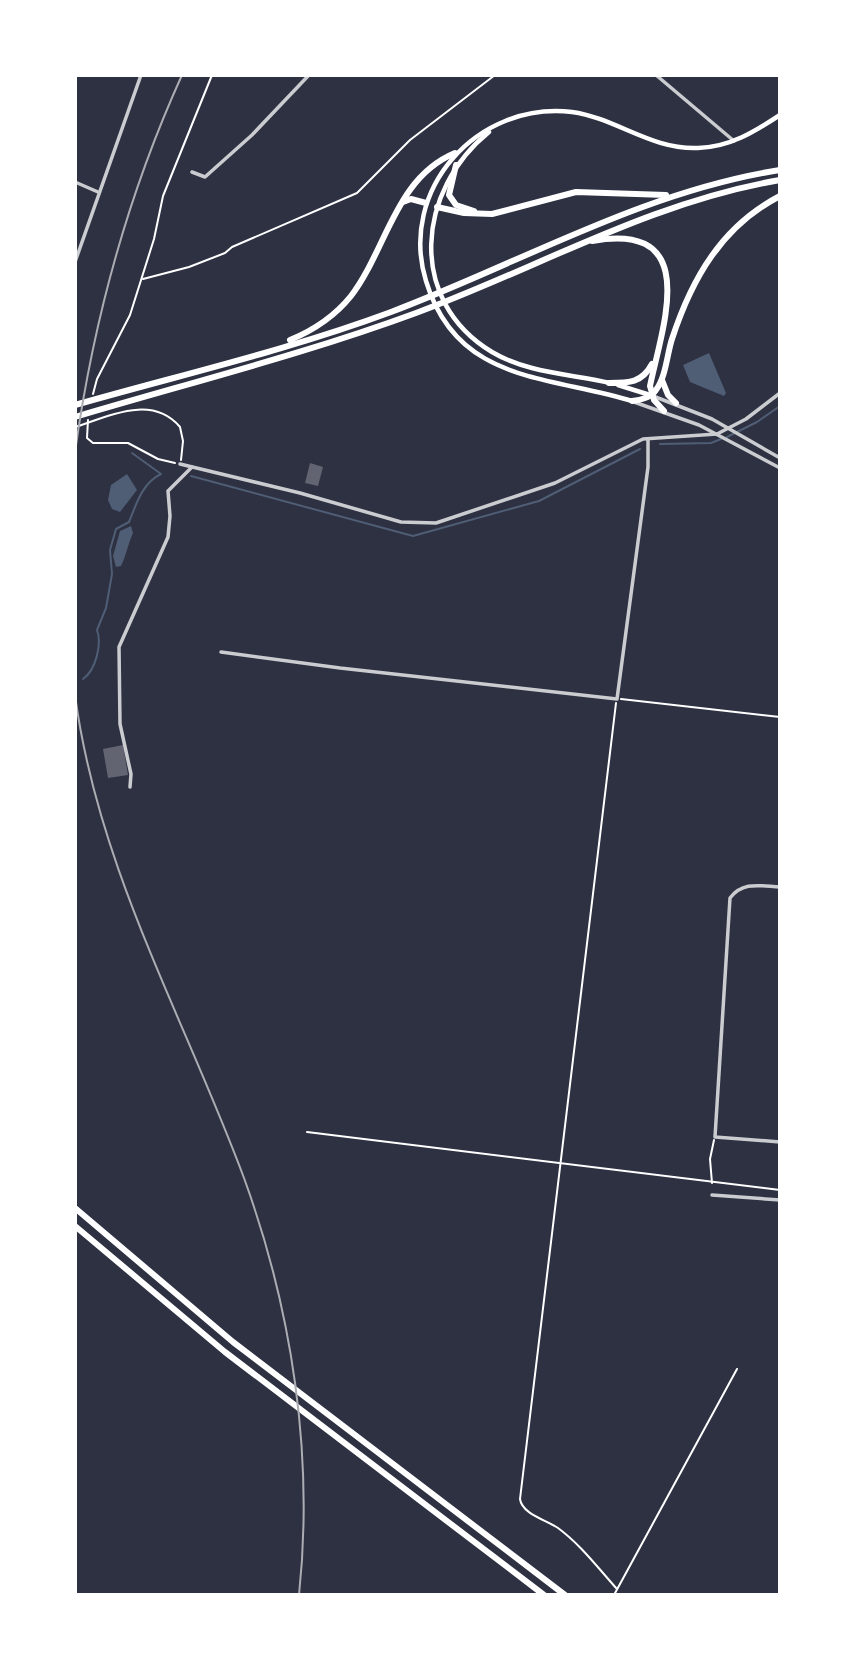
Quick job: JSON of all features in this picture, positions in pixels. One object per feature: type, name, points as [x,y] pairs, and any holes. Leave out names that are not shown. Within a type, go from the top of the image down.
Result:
[{"type":"highway","points":[[272,348],[318,326],[343,305],[361,281],[401,203],[430,168],[455,153]]},
{"type":"highway","points":[[456,165],[449,188],[451,199],[460,207],[482,214]]},
{"type":"highway","points":[[75,405],[272,348],[414,303],[593,225],[672,195],[780,170]]},
{"type":"highway","points":[[75,417],[327,343],[418,312],[672,206],[724,191],[780,180]]},
{"type":"highway","points":[[436,207],[482,214],[510,210],[576,192],[672,195]]},
{"type":"highway","points":[[632,401],[652,395],[661,379],[677,323],[705,264],[737,225],[780,195]]},
{"type":"highway","points":[[401,203],[411,200],[426,203]]},
{"type":"highway","points":[[580,243],[610,237],[630,239],[646,246],[662,262],[669,292],[650,386],[652,395],[664,411]]},
{"type":"highway","points":[[609,383],[639,380],[656,356]]},
{"type":"highway","points":[[661,379],[668,395],[676,403]]},
{"type":"highway","points":[[75,1208],[186,1304],[267,1368],[565,1595]]},
{"type":"highway","points":[[75,1226],[268,1385],[544,1595]]},
{"type":"main road","points":[[632,401],[516,374],[486,360],[459,339],[439,312],[425,279],[419,243],[426,203],[435,180],[455,153],[471,139],[530,115],[565,112],[593,117],[666,145],[697,148],[735,142],[780,115]]},
{"type":"main road","points":[[492,130],[456,165],[436,207],[431,242],[433,269],[448,307],[467,332],[484,346],[510,361],[652,395]]},
{"type":"main road","points":[[426,203],[436,207]]},
{"type":"street","points":[[75,262],[141,75]]},
{"type":"street","points":[[191,172],[205,177],[252,135],[309,75]]},
{"type":"street","points":[[660,76],[735,142]]},
{"type":"street","points":[[75,182],[98,192]]},
{"type":"street","points":[[180,464],[300,493],[401,522],[436,523],[555,483],[648,439],[717,434],[746,419],[780,393]]},
{"type":"street","points":[[652,395],[712,419],[780,458]]},
{"type":"street","points":[[632,401],[699,425],[780,468]]},
{"type":"street","points":[[221,652],[617,699],[648,467],[648,439]]},
{"type":"street","points":[[130,787],[131,774],[120,724],[120,647],[168,537],[168,491],[192,467]]},
{"type":"street","points":[[780,887],[749,885],[737,888],[730,898],[715,1137],[780,1142]]},
{"type":"street","points":[[712,1195],[780,1200]]},
{"type":"lane","points":[[262,1595],[288,1595]]},
{"type":"path","points":[[212,75],[162,201],[142,279],[217,257],[232,247],[348,199],[419,133],[495,75]]},
{"type":"path","points":[[75,426],[145,408],[175,421],[180,427],[183,441],[180,464]]},
{"type":"path","points":[[617,1588],[584,1550],[556,1527],[525,1510],[520,1499],[617,699],[780,717]]},
{"type":"path","points":[[307,1132],[712,1184],[780,1190]]},
{"type":"path","points":[[712,1184],[710,1159],[715,1137]]},
{"type":"path","points":[[614,1595],[737,1368]]},
{"type":"water","points":[[709,353],[726,393],[724,396],[690,382],[683,365]]},
{"type":"water","points":[[127,474],[137,490],[120,512],[112,509],[108,500],[111,485]]},
{"type":"water","points":[[131,526],[133,533],[124,558],[121,566],[116,567],[113,556],[120,531]]},
{"type":"building","points":[[310,463],[323,467],[318,486],[305,483]]},
{"type":"building","points":[[123,745],[128,775],[108,778],[103,749]]},
{"type":"waterway","points":[[727,437],[757,422],[780,406]]},
{"type":"waterway","points":[[660,444],[711,443],[721,439]]},
{"type":"waterway","points":[[191,476],[413,536],[539,501],[640,449]]},
{"type":"waterway","points":[[83,679],[88,675],[97,656],[97,630],[106,608],[112,574],[110,550],[116,529],[129,522],[144,489],[161,474],[132,453]]},
{"type":"waterway","points":[[75,825],[75,836]]},
{"type":"railway","points":[[75,452],[92,355],[115,260],[145,166],[182,75]]},
{"type":"railway","points":[[75,695],[86,759],[123,881],[244,1178],[275,1279],[295,1384],[301,1436],[303,1542],[299,1595]]}]
